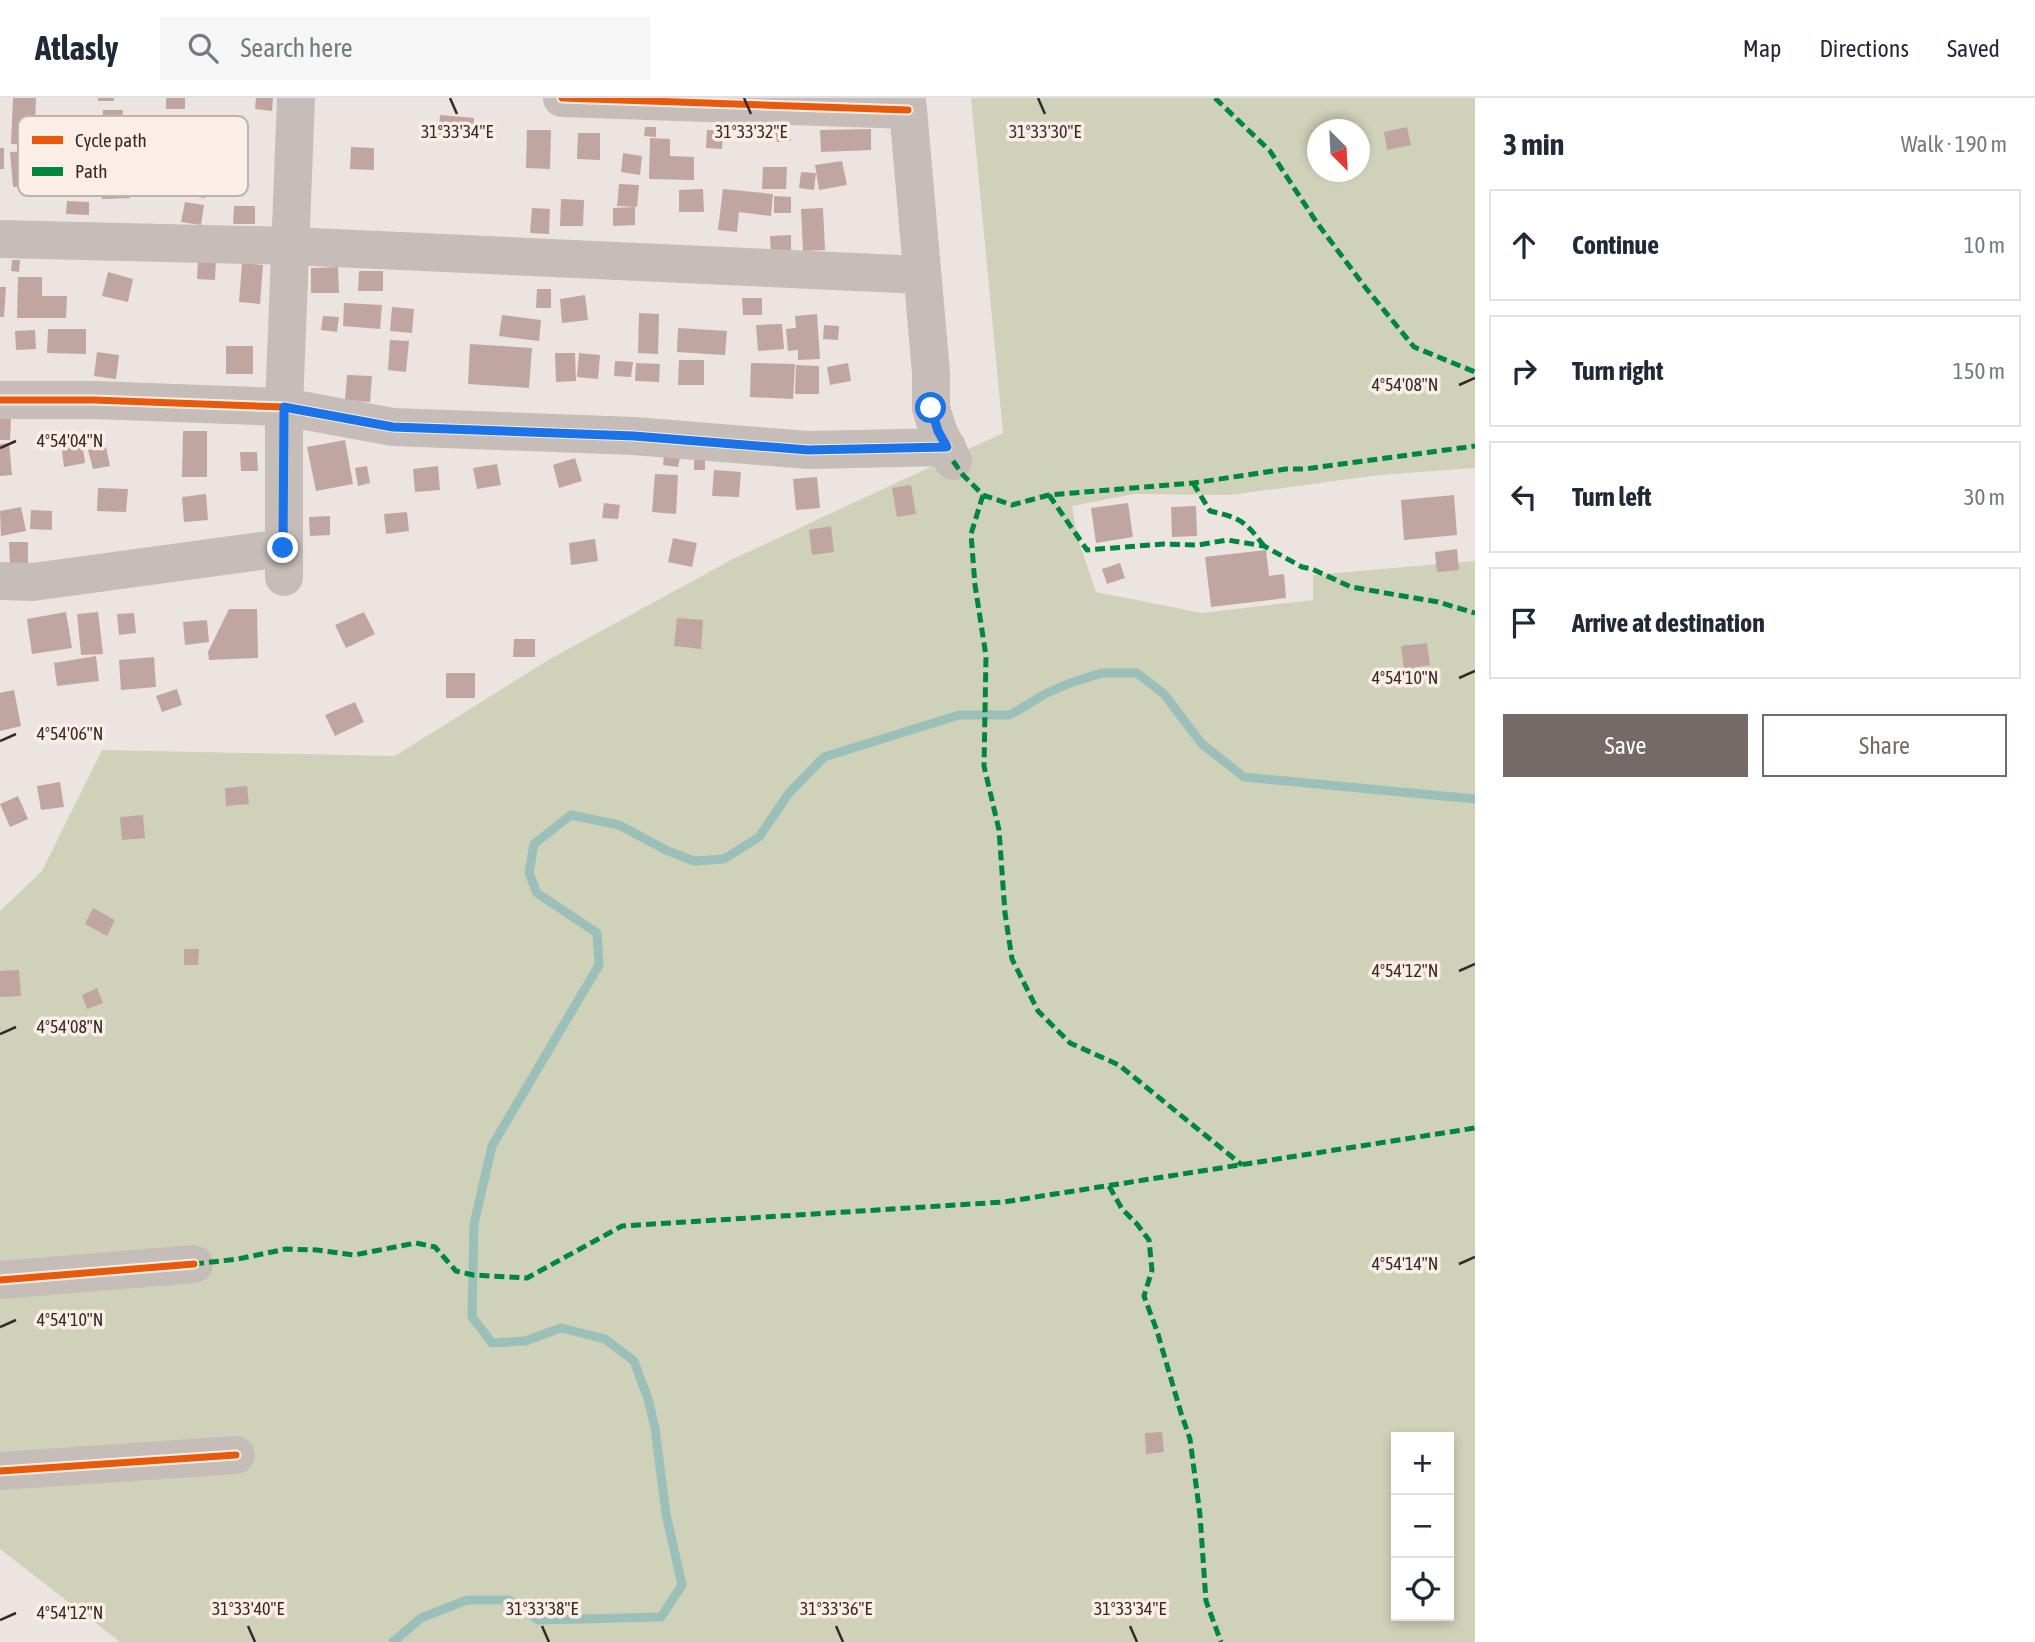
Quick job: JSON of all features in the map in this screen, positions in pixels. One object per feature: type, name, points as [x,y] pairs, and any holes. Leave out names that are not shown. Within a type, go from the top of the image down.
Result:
[{"type":"street","points":[[0,581],[33,582],[284,563],[284,407],[296,98]]},
{"type":"street","points":[[0,400],[94,400],[284,407],[393,427],[634,436],[808,450],[950,454],[938,431],[931,408],[931,373],[907,104],[562,98]]},
{"type":"street","points":[[0,239],[290,246],[922,275]]},
{"type":"street","points":[[0,1280],[194,1264]]},
{"type":"street","points":[[0,1471],[236,1455]]},
{"type":"green space","points":[[971,98],[1475,98],[1475,468],[1379,475],[1230,495],[1134,494],[1072,506],[1077,536],[1096,592],[1202,613],[1313,600],[1313,575],[1475,561],[1475,1642],[120,1642],[0,1549],[0,911],[42,871],[102,750],[395,756],[550,659],[731,560],[1003,433]]},
{"type":"building","points":[[13,98],[36,98],[35,116],[18,116],[18,144],[11,144]]},
{"type":"building","points":[[98,98],[114,98],[114,101],[98,101]]},
{"type":"building","points":[[166,98],[185,98],[185,109],[166,109]]},
{"type":"building","points":[[256,98],[273,98],[272,111],[255,109]]},
{"type":"building","points":[[103,110],[123,110],[123,116],[103,116]]},
{"type":"building","points":[[440,115],[474,118],[473,138],[438,135]]},
{"type":"building","points":[[645,127],[656,127],[656,137],[644,136]]},
{"type":"building","points":[[1407,127],[1411,145],[1387,150],[1384,132]]},
{"type":"building","points":[[789,128],[791,141],[777,142],[775,130]]},
{"type":"building","points":[[871,129],[871,150],[821,152],[820,130]]},
{"type":"building","points":[[527,130],[551,130],[550,169],[526,168]]},
{"type":"building","points":[[707,130],[723,131],[722,149],[706,148]]},
{"type":"building","points":[[578,133],[600,133],[600,160],[577,159]]},
{"type":"building","points":[[650,138],[670,139],[670,156],[694,157],[694,180],[649,179]]},
{"type":"building","points":[[351,147],[374,148],[374,170],[350,169]]},
{"type":"building","points":[[0,148],[4,148],[4,169],[0,169]]},
{"type":"building","points":[[10,152],[18,152],[18,187],[13,187]]},
{"type":"building","points":[[623,153],[642,156],[640,175],[621,172]]},
{"type":"building","points":[[842,161],[847,185],[819,190],[815,165]]},
{"type":"building","points":[[763,167],[787,167],[786,189],[762,189]]},
{"type":"building","points":[[801,172],[816,173],[814,190],[799,188]]},
{"type":"building","points":[[619,184],[639,185],[637,207],[617,206]]},
{"type":"building","points":[[703,189],[704,212],[679,212],[679,190]]},
{"type":"building","points":[[723,189],[773,194],[771,216],[739,212],[737,232],[718,230]]},
{"type":"building","points":[[102,196],[130,196],[130,198],[102,199]]},
{"type":"building","points":[[774,196],[791,197],[791,213],[774,213]]},
{"type":"building","points":[[561,199],[584,200],[583,226],[560,226]]},
{"type":"building","points":[[67,201],[89,202],[89,215],[66,214]]},
{"type":"building","points":[[185,202],[204,205],[201,225],[181,222]]},
{"type":"building","points":[[234,206],[255,206],[255,224],[233,224]]},
{"type":"building","points":[[635,207],[635,225],[613,226],[613,208]]},
{"type":"building","points":[[532,208],[550,209],[549,234],[530,233]]},
{"type":"building","points":[[823,208],[825,250],[803,251],[801,209]]},
{"type":"building","points":[[791,235],[791,255],[771,256],[770,236]]},
{"type":"building","points":[[198,259],[216,260],[215,280],[197,279]]},
{"type":"building","points":[[12,260],[20,260],[19,272],[11,271]]},
{"type":"building","points":[[242,263],[263,265],[260,304],[239,302]]},
{"type":"building","points":[[338,267],[339,293],[311,293],[311,268]]},
{"type":"building","points":[[359,271],[383,271],[383,291],[358,291]]},
{"type":"building","points":[[108,272],[133,279],[128,302],[102,296]]},
{"type":"building","points":[[18,277],[42,277],[42,296],[67,296],[66,318],[17,318]]},
{"type":"building","points":[[0,287],[6,287],[4,317],[0,317]]},
{"type":"building","points":[[537,289],[551,289],[551,308],[536,308]]},
{"type":"building","points":[[585,295],[588,320],[562,323],[560,299]]},
{"type":"building","points":[[742,298],[762,298],[762,315],[743,315]]},
{"type":"building","points":[[344,303],[382,305],[380,329],[343,326]]},
{"type":"building","points":[[392,307],[414,309],[412,333],[390,331]]},
{"type":"building","points":[[639,313],[659,314],[658,354],[638,353]]},
{"type":"building","points":[[817,314],[820,359],[798,360],[798,350],[788,351],[786,329],[796,328],[795,316]]},
{"type":"building","points":[[502,315],[541,320],[539,341],[499,336]]},
{"type":"building","points":[[323,316],[339,317],[337,332],[321,330]]},
{"type":"building","points":[[782,324],[784,349],[758,351],[756,325]]},
{"type":"building","points":[[824,325],[839,326],[838,340],[823,339]]},
{"type":"building","points":[[678,328],[727,331],[725,355],[677,352]]},
{"type":"building","points":[[48,329],[86,329],[86,354],[47,353]]},
{"type":"building","points":[[35,330],[36,349],[16,350],[15,331]]},
{"type":"building","points":[[390,340],[409,341],[406,372],[388,370]]},
{"type":"building","points":[[470,344],[532,348],[529,388],[468,384]]},
{"type":"building","points":[[226,346],[253,346],[253,374],[226,374]]},
{"type":"building","points":[[97,352],[119,355],[116,379],[94,376]]},
{"type":"building","points":[[555,353],[575,353],[576,381],[556,382]]},
{"type":"building","points":[[579,353],[600,355],[598,379],[577,377]]},
{"type":"building","points":[[679,360],[704,360],[704,385],[678,385]]},
{"type":"building","points":[[615,361],[633,362],[631,377],[614,376]]},
{"type":"building","points":[[636,363],[660,364],[659,382],[635,381]]},
{"type":"building","points":[[751,363],[795,364],[793,399],[750,397]]},
{"type":"building","points":[[848,363],[851,381],[830,385],[827,367]]},
{"type":"building","points":[[796,365],[819,366],[819,394],[795,394]]},
{"type":"building","points":[[347,375],[372,376],[370,402],[345,400]]},
{"type":"building","points":[[0,418],[11,418],[10,440],[0,440]]},
{"type":"building","points":[[183,431],[207,431],[207,477],[182,477]]},
{"type":"building","points":[[345,440],[353,484],[316,491],[307,447]]},
{"type":"building","points":[[82,442],[85,463],[64,467],[61,445]]},
{"type":"building","points":[[9,443],[12,475],[0,476],[0,444]]},
{"type":"building","points":[[106,447],[110,466],[93,469],[88,450]]},
{"type":"building","points":[[240,452],[257,452],[258,471],[241,471]]},
{"type":"building","points":[[705,454],[705,470],[694,470],[694,455]]},
{"type":"building","points":[[664,455],[680,457],[678,467],[663,465]]},
{"type":"building","points":[[575,458],[582,481],[559,488],[553,465]]},
{"type":"building","points":[[497,464],[501,485],[477,489],[473,468]]},
{"type":"building","points":[[367,466],[370,483],[358,486],[355,468]]},
{"type":"building","points":[[438,466],[440,490],[415,492],[413,469]]},
{"type":"building","points":[[714,470],[741,472],[739,497],[712,496]]},
{"type":"building","points":[[655,474],[678,475],[676,514],[652,512]]},
{"type":"building","points":[[817,477],[820,508],[796,510],[793,479]]},
{"type":"building","points":[[911,485],[916,514],[897,517],[892,488]]},
{"type":"building","points":[[98,488],[128,489],[126,512],[97,511]]},
{"type":"building","points":[[206,494],[208,520],[184,522],[182,497]]},
{"type":"building","points":[[1454,495],[1457,535],[1404,540],[1401,500]]},
{"type":"building","points":[[604,503],[620,505],[618,519],[602,518]]},
{"type":"building","points":[[1128,503],[1133,537],[1096,543],[1091,508]]},
{"type":"building","points":[[1196,506],[1197,536],[1172,537],[1171,507]]},
{"type":"building","points":[[21,507],[26,531],[1,536],[0,511]]},
{"type":"building","points":[[31,510],[52,511],[52,530],[30,529]]},
{"type":"building","points":[[407,512],[409,531],[386,534],[384,514]]},
{"type":"building","points":[[330,516],[330,535],[310,536],[309,517]]},
{"type":"building","points":[[831,526],[834,552],[812,555],[809,530]]},
{"type":"building","points":[[673,538],[697,543],[692,567],[668,562]]},
{"type":"building","points":[[595,539],[598,561],[571,565],[569,543]]},
{"type":"building","points":[[9,542],[28,542],[28,565],[10,566]]},
{"type":"building","points":[[1457,549],[1459,570],[1437,572],[1435,552]]},
{"type":"building","points":[[1266,550],[1269,576],[1284,574],[1286,598],[1211,607],[1205,557]]},
{"type":"building","points":[[1120,563],[1125,578],[1107,584],[1102,569]]},
{"type":"building","points":[[229,609],[257,609],[258,658],[209,660],[208,652]]},
{"type":"building","points":[[66,612],[72,648],[32,654],[27,619]]},
{"type":"building","points":[[98,612],[103,654],[81,655],[77,614]]},
{"type":"building","points":[[364,612],[375,634],[346,648],[335,625]]},
{"type":"building","points":[[134,613],[136,633],[119,635],[117,614]]},
{"type":"building","points":[[677,618],[703,620],[701,649],[674,646]]},
{"type":"building","points":[[207,620],[209,642],[185,645],[183,622]]},
{"type":"building","points":[[514,639],[535,639],[535,657],[513,657]]},
{"type":"building","points":[[1427,643],[1430,665],[1404,669],[1401,646]]},
{"type":"building","points":[[96,656],[99,681],[57,686],[54,663]]},
{"type":"building","points":[[154,657],[156,687],[121,690],[119,660]]},
{"type":"building","points":[[446,673],[475,673],[475,698],[446,698]]},
{"type":"building","points":[[177,689],[182,705],[162,712],[156,696]]},
{"type":"building","points":[[14,690],[21,726],[0,731],[0,693]]},
{"type":"building","points":[[355,702],[364,722],[335,736],[325,715]]},
{"type":"building","points":[[60,782],[64,807],[41,810],[37,786]]},
{"type":"building","points":[[247,786],[249,804],[226,806],[225,788]]},
{"type":"building","points":[[18,796],[28,819],[10,827],[0,804]]},
{"type":"building","points":[[143,815],[145,838],[122,840],[120,817]]},
{"type":"building","points":[[93,908],[115,920],[107,936],[85,924]]},
{"type":"building","points":[[184,949],[199,949],[198,965],[184,965]]},
{"type":"building","points":[[19,970],[21,996],[0,997],[0,971]]},
{"type":"building","points":[[97,988],[103,1003],[87,1009],[82,995]]},
{"type":"building","points":[[1162,1432],[1164,1452],[1146,1454],[1145,1433]]},
{"type":"waterway","points":[[393,1642],[421,1618],[467,1600],[509,1600],[538,1620],[661,1617],[682,1585],[666,1514],[655,1428],[634,1361],[605,1339],[561,1328],[525,1341],[492,1343],[472,1317],[474,1224],[492,1146],[599,965],[597,933],[537,893],[529,873],[534,844],[571,815],[619,825],[668,851],[694,861],[724,859],[759,837],[789,793],[824,757],[959,715],[1010,715],[1045,694],[1102,673],[1137,673],[1164,694],[1202,744],[1244,777],[1475,799]]},
{"type":"marked path","points":[[1215,98],[1270,151],[1317,223],[1414,347],[1475,372]]},
{"type":"marked path","points":[[953,461],[983,495],[1012,505],[1049,495],[1193,483],[1475,446]]},
{"type":"marked path","points":[[1193,483],[1210,511],[1242,522],[1264,546]]},
{"type":"marked path","points":[[983,495],[971,534],[975,585],[986,656],[984,766],[999,830],[1005,913],[1012,959],[1038,1011],[1070,1043],[1119,1065],[1242,1165]]},
{"type":"marked path","points":[[1049,495],[1087,550],[1163,544],[1198,545],[1227,540],[1264,546],[1302,567],[1351,587],[1438,602],[1475,613]]},
{"type":"marked path","points":[[194,1264],[238,1259],[286,1249],[354,1255],[416,1243],[435,1247],[456,1271],[473,1275],[527,1278],[622,1226],[1004,1202],[1475,1128]]},
{"type":"marked path","points":[[1109,1186],[1122,1209],[1149,1240],[1152,1270],[1144,1296],[1190,1439],[1200,1515],[1206,1601],[1221,1642]]},
{"type":"cycle path","points":[[562,98],[908,110]]},
{"type":"cycle path","points":[[0,400],[94,400],[284,407],[393,427],[634,436],[808,450],[947,447]]},
{"type":"cycle path","points":[[0,1280],[194,1264]]},
{"type":"cycle path","points":[[0,1471],[236,1455]]},
{"type":"route","points":[[283,548],[284,407],[393,427],[634,436],[808,450],[947,447],[938,431],[931,408]]}]
